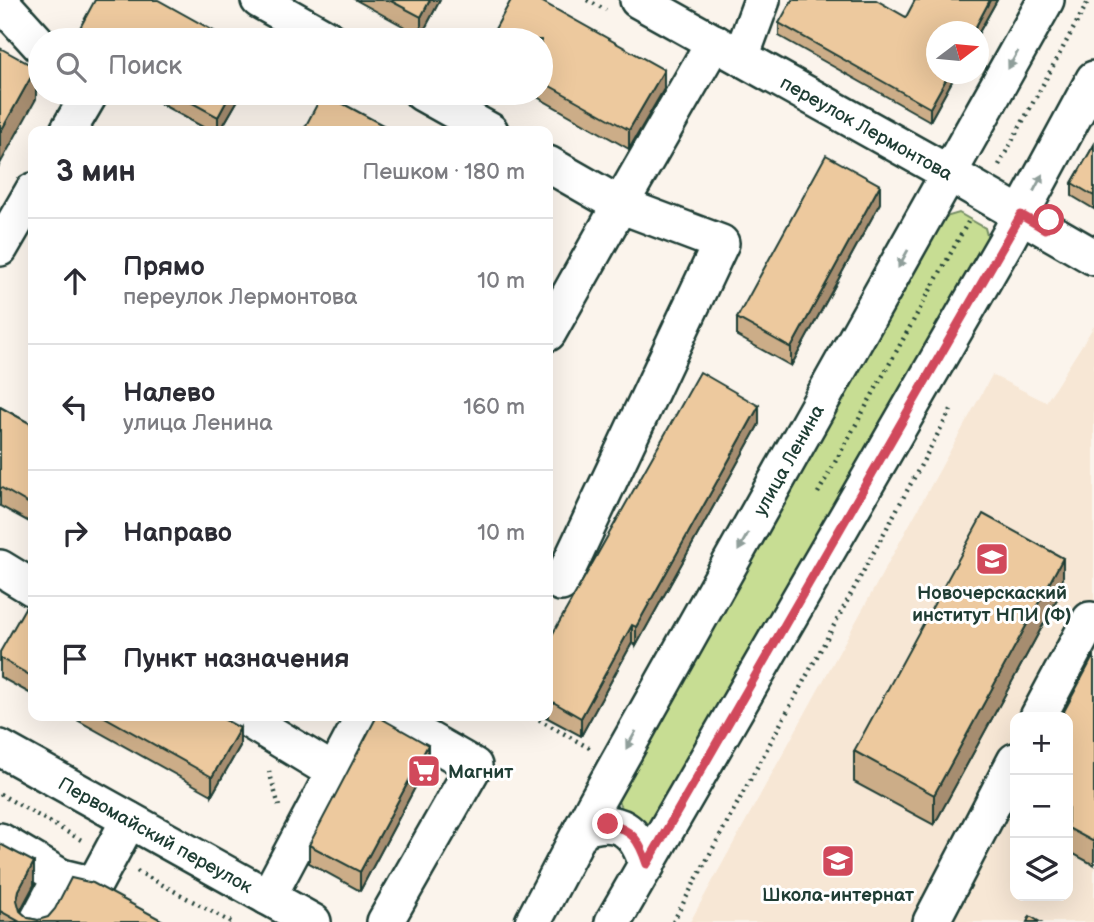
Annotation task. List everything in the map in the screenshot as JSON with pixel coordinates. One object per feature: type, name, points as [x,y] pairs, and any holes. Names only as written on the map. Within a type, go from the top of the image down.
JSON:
[{"type":"street","points":[[259,0],[309,28]]},
{"type":"street","name":"переулок Лермонтова","points":[[638,0],[1094,257]]},
{"type":"street","points":[[553,324],[620,205],[762,0]]},
{"type":"street","name":"улица Ленина","points":[[533,922],[582,829],[1046,0]]},
{"type":"street","points":[[0,1],[28,32]]},
{"type":"street","points":[[613,922],[1021,215],[1094,79]]},
{"type":"street","points":[[71,126],[83,105]]},
{"type":"street","points":[[443,105],[481,126]]},
{"type":"street","points":[[553,167],[620,205],[721,243],[561,583],[553,579]]},
{"type":"street","points":[[0,248],[28,200]]},
{"type":"street","points":[[0,568],[28,585]]},
{"type":"street","points":[[1041,712],[1090,620]]},
{"type":"street","points":[[250,721],[334,772]]},
{"type":"street","points":[[268,897],[361,721]]},
{"type":"street","points":[[386,922],[474,766],[396,721]]},
{"type":"street","name":"Первомайский переулок","points":[[0,748],[313,922]]},
{"type":"street","points":[[931,922],[1010,771]]},
{"type":"street","points":[[0,841],[61,877],[94,885],[129,820]]},
{"type":"street","points":[[582,829],[596,824],[625,828],[637,841],[647,864]]},
{"type":"street","points":[[37,922],[61,877]]},
{"type":"path","points":[[816,497],[1089,0]]},
{"type":"path","points":[[673,922],[955,402]]},
{"type":"path","points":[[248,721],[292,850]]},
{"type":"shaded area","name":"Новочерскаский институт НПИ (Ф)","points":[[1094,326],[1094,922],[690,922],[992,375],[1046,402]]},
{"type":"green space","points":[[959,213],[985,228],[990,246],[651,830],[626,814],[615,797],[942,218]]},
{"type":"building","points":[[95,0],[158,0],[208,28],[80,28]]},
{"type":"building","points":[[389,0],[430,0],[421,17]]},
{"type":"building","points":[[511,0],[539,0],[664,70],[629,130],[553,88],[553,28],[496,28]]},
{"type":"building","points":[[792,0],[876,0],[906,17],[915,0],[990,0],[979,21],[926,21],[926,84],[943,84],[930,108],[779,23]]},
{"type":"building","points":[[0,48],[28,64],[28,82],[0,133]]},
{"type":"building","points":[[196,105],[224,105],[218,117]]},
{"type":"building","points":[[317,105],[345,105],[385,126],[306,126]]},
{"type":"building","points":[[1094,145],[1094,196],[1072,183]]},
{"type":"building","points":[[826,155],[880,185],[791,348],[737,318]]},
{"type":"building","points":[[700,372],[759,406],[636,627],[632,625],[581,718],[553,702],[553,633]]},
{"type":"building","points":[[0,407],[28,422],[28,503],[0,487]]},
{"type":"building","points":[[983,514],[1063,558],[934,795],[854,751]]},
{"type":"building","points":[[25,608],[28,610],[28,674],[0,658],[0,652]]},
{"type":"building","points":[[1094,655],[1094,842],[1073,831],[1073,712],[1064,712]]},
{"type":"building","points":[[112,721],[227,721],[240,728],[212,777]]},
{"type":"building","points":[[374,721],[386,721],[428,745],[360,872],[309,845]]},
{"type":"building","points":[[0,844],[34,862],[19,890],[17,900],[20,911],[28,918],[38,920],[48,917],[71,878],[93,883],[165,922],[20,922],[0,911]]},
{"type":"building","points":[[1030,916],[1040,922],[1027,922]]},
{"type":"place","name":"Новочерскаский институт НПИ (Ф)","points":[[992,559]]},
{"type":"place","name":"Магнит","points":[[424,771]]},
{"type":"place","name":"Школа-интернат","points":[[838,861]]},
{"type":"route","points":[[608,824],[625,828],[637,841],[647,864],[1021,215],[1045,229],[1049,220]]}]
